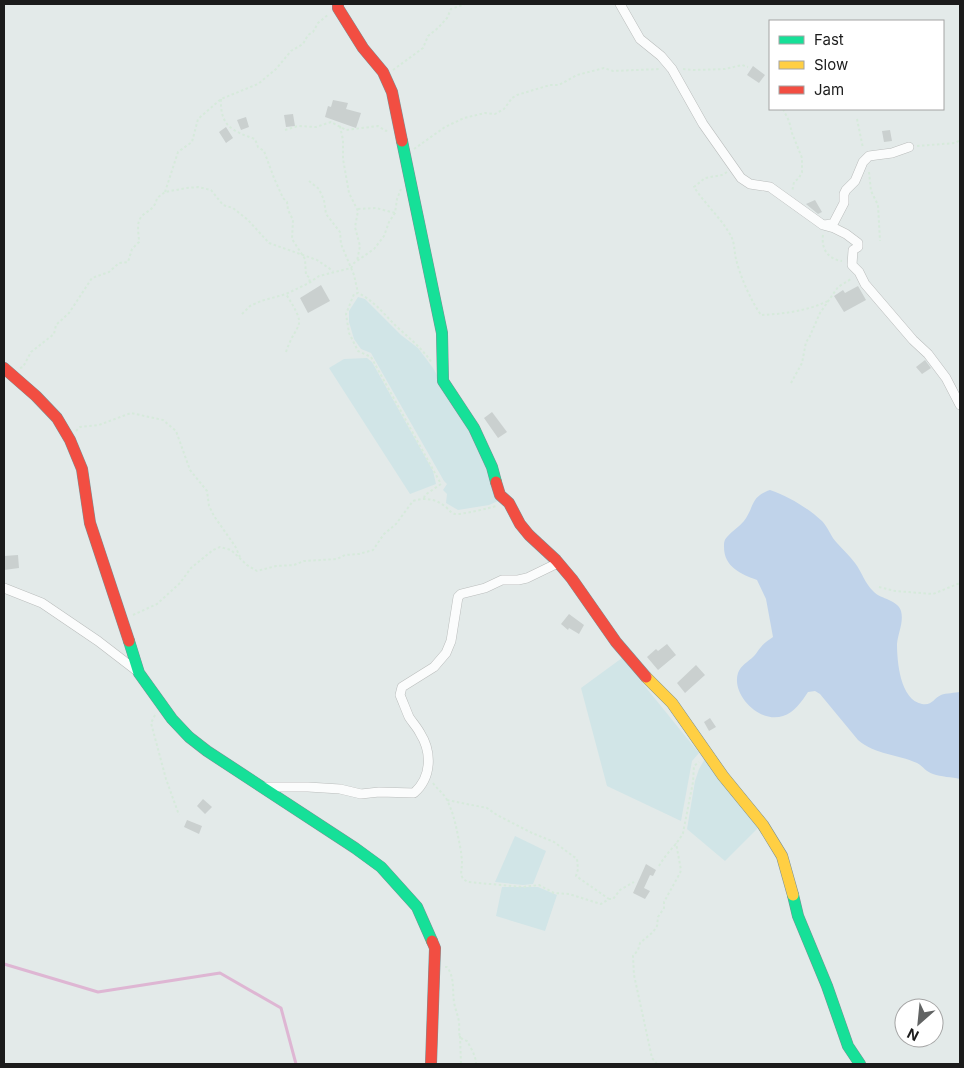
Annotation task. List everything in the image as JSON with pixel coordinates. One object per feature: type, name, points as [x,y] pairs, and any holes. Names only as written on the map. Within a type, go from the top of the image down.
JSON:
[{"type":"street","points":[[620,4],[640,39],[670,67],[703,124],[732,167],[742,178],[750,184],[770,187],[823,225],[846,234],[858,243],[858,247],[853,250],[852,265],[859,272],[864,284],[913,340],[928,354],[946,378],[960,405]]},
{"type":"street","points":[[338,6],[363,48],[383,72],[392,92],[442,332],[442,374],[446,387],[474,428],[492,467],[500,495],[509,503],[520,524],[529,536],[558,563],[616,642],[656,688],[672,703],[723,776],[770,835],[782,856],[798,916],[827,986],[848,1046],[860,1064]]},
{"type":"street","points":[[823,225],[833,224],[836,221],[844,203],[844,194],[855,181],[869,156],[892,153],[909,147]]},
{"type":"street","points":[[6,370],[36,396],[57,418],[68,437],[82,469],[90,523],[139,672]]},
{"type":"street","points":[[263,787],[340,789],[361,794],[380,792],[414,793],[421,787],[425,778],[428,754],[421,734],[409,717],[400,695],[402,687],[434,667],[446,653],[451,641],[456,602],[462,594],[485,588],[502,580],[523,579],[558,563]]},
{"type":"street","points":[[4,588],[49,608],[125,660],[139,672],[172,719],[189,737],[207,751],[355,848],[381,867],[398,885],[417,907],[435,948],[431,1064]]},
{"type":"path","points":[[383,72],[390,74],[419,51],[428,36],[447,18],[451,9],[465,4]]},
{"type":"path","points":[[165,192],[178,152],[192,142],[198,119],[220,99],[258,84],[276,69],[290,51],[303,44],[318,23],[338,6]]},
{"type":"path","points":[[405,152],[414,149],[427,138],[464,118],[485,113],[495,114],[504,109],[512,98],[517,95],[550,85],[559,85],[577,75],[604,68],[613,71],[670,67],[694,70],[725,69],[742,65],[748,67]]},
{"type":"path","points":[[220,99],[220,110],[234,132],[255,139],[258,147],[264,151],[283,198],[288,202],[288,210],[293,220],[292,240],[305,259],[306,275],[310,278],[309,283]]},
{"type":"path","points":[[784,110],[802,158],[802,172],[794,182],[792,189],[794,204]]},
{"type":"path","points":[[857,119],[869,166],[871,191],[878,205],[880,241]]},
{"type":"path","points":[[285,130],[298,126],[316,127],[331,122],[346,130],[378,126],[386,131],[399,121]]},
{"type":"path","points":[[340,126],[349,193],[358,211],[355,227],[360,246],[358,261]]},
{"type":"path","points":[[909,147],[955,143],[960,140]]},
{"type":"path","points":[[732,167],[722,175],[705,178],[694,187],[731,236],[736,258],[755,306],[761,315],[817,307],[828,302]]},
{"type":"path","points":[[242,314],[250,306],[261,300],[286,294],[319,276],[333,271],[351,268],[376,246],[387,231],[389,222],[395,213],[397,199],[404,183],[410,177]]},
{"type":"path","points":[[309,181],[319,189],[324,200],[326,214],[340,232],[341,244],[354,275],[358,293],[377,307],[420,348],[442,374]]},
{"type":"path","points":[[6,370],[23,367],[31,352],[54,334],[56,325],[69,313],[92,278],[109,272],[119,262],[128,262],[132,249],[139,242],[138,222],[143,214],[150,212],[157,198],[165,192],[198,187],[211,190],[223,205],[233,208],[248,220],[269,243],[317,260],[333,271]]},
{"type":"path","points":[[357,209],[376,208],[395,213]]},
{"type":"path","points":[[823,225],[822,239],[825,252],[831,258],[844,262],[852,261]]},
{"type":"path","points":[[791,383],[802,363],[806,342],[828,302],[838,287],[859,272]]},
{"type":"path","points":[[358,293],[354,294],[346,314],[349,333],[358,351],[371,357],[441,484],[425,495],[424,498]]},
{"type":"path","points":[[286,294],[300,320],[286,352]]},
{"type":"path","points":[[68,437],[80,427],[99,425],[131,413],[163,420],[176,430],[190,470],[207,491],[209,506],[235,546],[240,558]]},
{"type":"path","points":[[122,622],[134,613],[150,608],[160,601],[180,583],[191,568],[213,550],[223,547],[231,550],[247,565],[257,571],[308,561],[332,560],[345,555],[373,550],[384,534],[396,524],[413,501],[424,498],[440,502],[449,511],[456,514],[509,503]]},
{"type":"path","points":[[879,587],[895,591],[933,594],[960,583]]},
{"type":"path","points":[[158,700],[156,712],[151,723],[166,779],[179,815]]},
{"type":"path","points":[[659,866],[665,855],[679,840],[686,825],[694,766],[706,751]]},
{"type":"path","points":[[425,778],[433,784],[446,800],[454,816],[462,862],[460,873],[466,881],[471,883],[484,882],[523,886],[538,885],[554,893],[569,894],[601,904],[609,899],[613,899],[620,890],[634,882]]},
{"type":"path","points":[[446,800],[487,808],[532,833],[554,842],[577,859],[578,869],[576,876],[609,899]]},
{"type":"path","points":[[657,1064],[652,1058],[638,999],[633,956],[638,950],[640,943],[657,926],[658,917],[664,908],[664,902],[680,873],[676,843]]},
{"type":"path","points":[[435,967],[447,966],[453,974],[454,1003],[459,1022],[461,1064]]},
{"type":"path","points":[[460,1036],[471,1047],[476,1056],[476,1064]]},
{"type":"shaded area","points":[[358,297],[365,299],[401,335],[418,348],[433,368],[451,400],[473,432],[498,501],[489,505],[458,510],[446,503],[447,494],[443,490],[447,484],[371,353],[361,349],[354,339],[349,322],[349,311]]},
{"type":"shaded area","points":[[367,358],[372,362],[433,471],[436,484],[410,494],[329,368],[344,359]]},
{"type":"shaded area","points":[[770,490],[798,503],[822,521],[835,541],[855,563],[871,589],[899,607],[902,619],[897,644],[899,669],[904,688],[909,695],[915,701],[925,704],[931,703],[941,695],[960,692],[960,779],[933,774],[917,763],[865,745],[858,740],[820,694],[815,691],[808,692],[791,712],[783,716],[774,717],[765,716],[757,712],[743,698],[737,681],[739,670],[773,637],[766,599],[757,580],[734,569],[730,565],[725,554],[724,543],[725,539],[744,521],[756,499]]},
{"type":"shaded area","points":[[622,658],[699,753],[692,761],[681,821],[607,786],[581,688]]},
{"type":"shaded area","points":[[706,757],[760,826],[725,861],[687,829],[695,781]]},
{"type":"shaded area","points":[[515,836],[546,851],[533,884],[523,885],[495,882]]},
{"type":"shaded area","points":[[502,887],[538,887],[557,895],[545,931],[496,916]]},
{"type":"building","points":[[753,66],[765,75],[759,83],[747,75]]},
{"type":"building","points":[[333,100],[348,103],[346,109],[361,113],[356,128],[325,117],[328,106],[331,107]]},
{"type":"building","points":[[293,114],[295,126],[286,127],[284,115]]},
{"type":"building","points":[[246,117],[249,127],[241,130],[237,120]]},
{"type":"building","points":[[226,127],[233,138],[226,143],[219,132]]},
{"type":"building","points":[[890,130],[892,141],[884,142],[882,131]]},
{"type":"building","points":[[815,200],[822,212],[818,214],[806,204]]},
{"type":"building","points":[[321,285],[330,301],[308,313],[300,298]]},
{"type":"building","points":[[858,286],[866,300],[844,312],[834,296],[843,290],[845,293]]},
{"type":"building","points":[[925,360],[931,368],[922,374],[916,367]]},
{"type":"building","points":[[492,412],[507,432],[498,438],[484,418]]},
{"type":"building","points":[[18,555],[19,568],[4,570],[4,556]]},
{"type":"building","points":[[569,614],[584,625],[579,634],[569,628],[568,630],[561,624]]},
{"type":"building","points":[[667,644],[676,655],[658,670],[647,657],[656,649],[658,651]]},
{"type":"building","points":[[696,665],[705,675],[685,693],[677,683]]},
{"type":"building","points":[[710,718],[716,727],[709,731],[704,722]]},
{"type":"building","points":[[203,799],[212,807],[205,814],[197,806]]},
{"type":"building","points":[[187,820],[202,826],[199,834],[184,827]]},
{"type":"building","points":[[646,864],[656,870],[653,876],[650,875],[644,888],[650,891],[645,899],[633,893]]},
{"type":"waterway","points":[[4,964],[98,992],[220,973],[281,1008],[296,1064]]},
{"type":"traffic: fast","points":[[402,141],[442,333],[443,381],[474,428],[492,467],[496,482]]},
{"type":"traffic: fast","points":[[129,641],[139,673],[172,719],[189,737],[207,751],[381,867],[417,907],[432,941]]},
{"type":"traffic: fast","points":[[793,895],[798,916],[827,986],[848,1046],[860,1064]]},
{"type":"traffic: slow","points":[[646,677],[672,703],[723,776],[763,825],[782,856],[793,895]]},
{"type":"traffic: jam","points":[[338,4],[338,8],[363,48],[383,72],[392,92],[402,141]]},
{"type":"traffic: jam","points":[[4,368],[36,396],[57,418],[70,440],[82,469],[90,523],[129,641]]},
{"type":"traffic: jam","points":[[496,482],[500,495],[509,503],[520,524],[572,579],[616,642],[646,677]]},
{"type":"traffic: jam","points":[[431,1064],[435,948],[432,941]]}]
